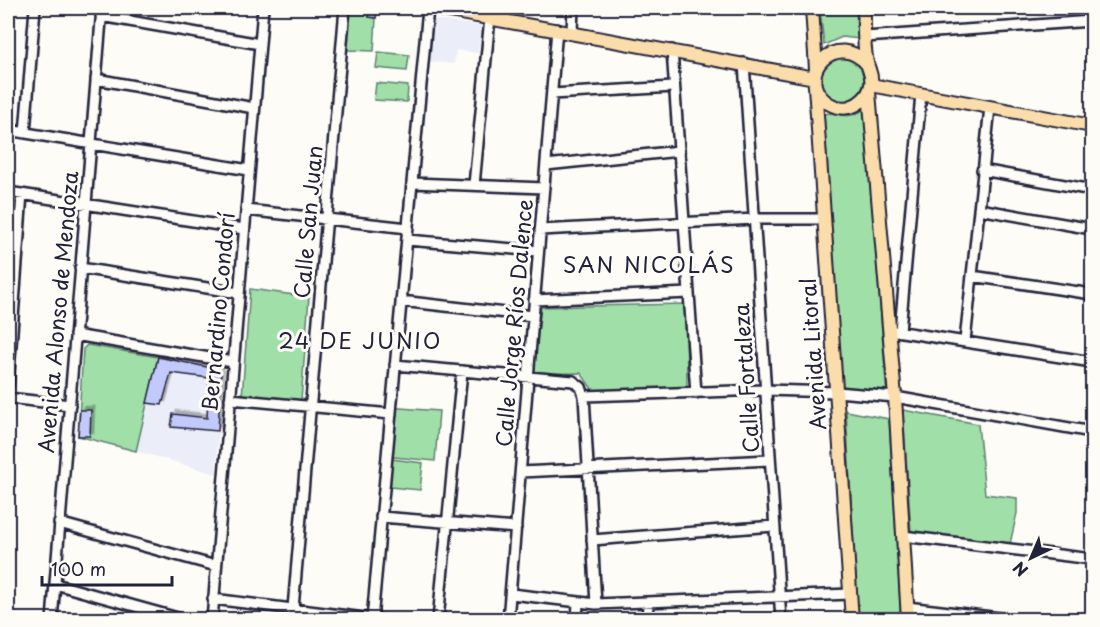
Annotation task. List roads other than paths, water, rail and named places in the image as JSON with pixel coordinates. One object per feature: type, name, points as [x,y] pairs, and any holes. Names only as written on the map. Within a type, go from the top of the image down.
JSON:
[{"type":"main road","points":[[433,8],[490,17],[505,14],[557,29],[815,78]]},
{"type":"main road","name":"Avenida Litoral","points":[[812,8],[852,620]]},
{"type":"main road","points":[[864,8],[867,64],[894,331],[895,397],[908,613]]},
{"type":"main road","points":[[815,78],[828,55],[845,51],[861,57],[867,64]]},
{"type":"main road","points":[[815,78],[825,101],[838,107],[853,106],[870,88]]},
{"type":"main road","points":[[870,88],[921,94],[1092,126]]},
{"type":"street","points":[[25,133],[35,8]]},
{"type":"street","name":"Bernardino Condorí","points":[[212,620],[263,8]]},
{"type":"street","name":"Calle San Juan","points":[[292,620],[345,8]]},
{"type":"street","points":[[213,599],[375,619],[381,517],[428,8]]},
{"type":"street","points":[[572,32],[573,8]]},
{"type":"street","points":[[101,12],[260,44]]},
{"type":"street","name":"Avenida Alonso de Mendoza","points":[[52,620],[101,12]]},
{"type":"street","points":[[474,185],[490,17]]},
{"type":"street","points":[[865,37],[1092,21]]},
{"type":"street","name":"Calle Jorge Ríos Dalence","points":[[508,620],[557,29]]},
{"type":"street","points":[[672,50],[696,393]]},
{"type":"street","name":"Calle Fortaleza","points":[[744,63],[781,620]]},
{"type":"street","points":[[96,79],[254,108]]},
{"type":"street","points":[[552,94],[675,87]]},
{"type":"street","points":[[921,94],[894,331],[1092,362]]},
{"type":"street","points":[[965,341],[990,107]]},
{"type":"street","points":[[8,130],[249,170]]},
{"type":"street","points":[[546,165],[679,151]]},
{"type":"street","points":[[982,170],[1092,190]]},
{"type":"street","points":[[412,183],[543,188]]},
{"type":"street","points":[[8,192],[244,229]]},
{"type":"street","points":[[8,387],[22,194]]},
{"type":"street","points":[[979,209],[1092,229]]},
{"type":"street","points":[[246,210],[408,228]]},
{"type":"street","points":[[540,230],[754,219],[824,219]]},
{"type":"street","points":[[407,240],[538,251]]},
{"type":"street","points":[[80,268],[239,293]]},
{"type":"street","points":[[972,276],[1092,294]]},
{"type":"street","points":[[534,300],[689,293]]},
{"type":"street","points":[[401,302],[533,315]]},
{"type":"street","points":[[75,335],[233,362]]},
{"type":"street","points":[[395,365],[573,381],[581,387],[584,396],[596,604]]},
{"type":"street","points":[[438,620],[462,372]]},
{"type":"street","points":[[584,396],[765,390],[837,392],[895,397],[1092,432]]},
{"type":"street","points":[[8,398],[70,405]]},
{"type":"street","points":[[230,399],[391,414]]},
{"type":"street","points":[[521,472],[770,460]]},
{"type":"street","points":[[381,517],[516,528]]},
{"type":"street","points":[[59,523],[216,566]]},
{"type":"street","points":[[592,540],[774,526]]},
{"type":"street","points":[[903,536],[1092,559]]},
{"type":"street","points":[[55,584],[185,620]]},
{"type":"street","points":[[511,594],[578,603],[648,604],[850,594]]},
{"type":"street","points":[[577,620],[578,603]]},
{"type":"street","points":[[647,620],[648,604]]},
{"type":"street","points":[[908,613],[1017,620]]},
{"type":"district","name":"SAN NICOLÁS","points":[[649,265]]},
{"type":"district","name":"24 DE JUNIO","points":[[360,341]]}]
